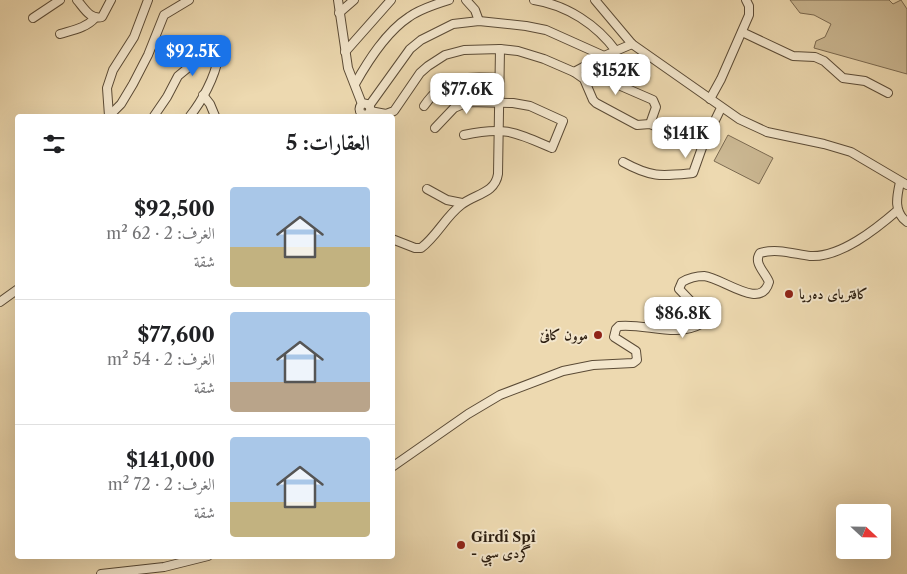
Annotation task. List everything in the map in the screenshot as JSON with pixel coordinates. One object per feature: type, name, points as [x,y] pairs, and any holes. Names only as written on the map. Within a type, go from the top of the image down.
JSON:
[{"type":"street","points":[[33,18],[60,0]]},
{"type":"street","points":[[78,0],[95,18]]},
{"type":"street","points":[[60,34],[81,28],[95,18],[102,17],[110,0]]},
{"type":"street","points":[[109,114],[108,88],[113,70],[134,37],[148,0]]},
{"type":"street","points":[[111,114],[121,104],[133,84],[148,55],[164,15],[189,0]]},
{"type":"street","points":[[338,0],[348,68],[366,110]]},
{"type":"street","points":[[339,13],[354,0]]},
{"type":"street","points":[[345,52],[391,0]]},
{"type":"street","points":[[355,84],[388,36],[400,24],[409,16],[439,2],[449,0]]},
{"type":"street","points":[[466,0],[475,10],[479,21]]},
{"type":"street","points":[[534,0],[571,12],[596,27],[616,51]]},
{"type":"street","points":[[595,0],[632,44],[710,98],[721,108],[767,132],[824,144],[851,152],[904,183],[897,197],[898,210],[902,218],[907,222]]},
{"type":"street","points":[[710,98],[721,79],[749,14],[749,6],[746,0]]},
{"type":"street","points":[[366,110],[399,62],[420,40],[453,24],[479,21],[546,30],[604,56]]},
{"type":"street","points":[[742,32],[793,56],[815,57],[824,61],[843,78],[865,81],[888,93]]},
{"type":"street","points":[[574,72],[632,44]]},
{"type":"street","points":[[366,110],[386,114],[394,111],[420,73],[445,55],[464,50],[500,49],[530,54],[574,72],[584,80],[593,100],[596,102],[637,125],[650,124],[703,145]]},
{"type":"street","points":[[395,240],[415,248],[421,248],[446,223],[462,203],[481,195],[495,183],[498,174],[500,49]]},
{"type":"street","points":[[155,114],[167,98],[178,76],[206,53],[211,52],[218,58],[216,66],[203,95],[191,114]]},
{"type":"street","points":[[589,65],[607,80],[653,100],[656,107],[650,124]]},
{"type":"street","points":[[424,106],[432,95],[447,82],[459,78],[499,78]]},
{"type":"street","points":[[203,95],[210,104],[213,114]]},
{"type":"street","points":[[435,128],[454,108],[468,102],[530,106],[563,121],[552,148],[516,133],[498,130],[464,135]]},
{"type":"street","points":[[623,162],[640,171],[658,176],[693,172],[703,145],[721,108]]},
{"type":"street","points":[[427,189],[447,200],[462,203]]},
{"type":"street","points":[[395,465],[468,414],[500,395],[563,371],[593,366],[633,363],[637,360],[636,351],[614,337],[616,328],[619,326],[674,329],[695,327],[700,324],[703,314],[679,289],[682,282],[705,276],[750,294],[758,294],[767,288],[769,282],[757,262],[760,253],[776,251],[812,256],[826,255],[851,244],[898,210]]},
{"type":"street","points":[[0,302],[15,291]]},
{"type":"street","points":[[101,574],[164,567],[196,559]]},
{"type":"shaded area","points":[[790,0],[889,0],[893,4],[901,0],[907,9],[907,74],[814,48],[816,41],[825,37],[831,24],[814,15],[800,13]]},
{"type":"shaded area","points":[[728,135],[773,158],[759,184],[714,161]]},
{"type":"place","name":"کافتریای دەریا","points":[[789,294]]},
{"type":"place","name":"موون کافێ","points":[[598,335]]},
{"type":"place","name":"Girdî Spî - گردی سپي","points":[[461,545]]}]
